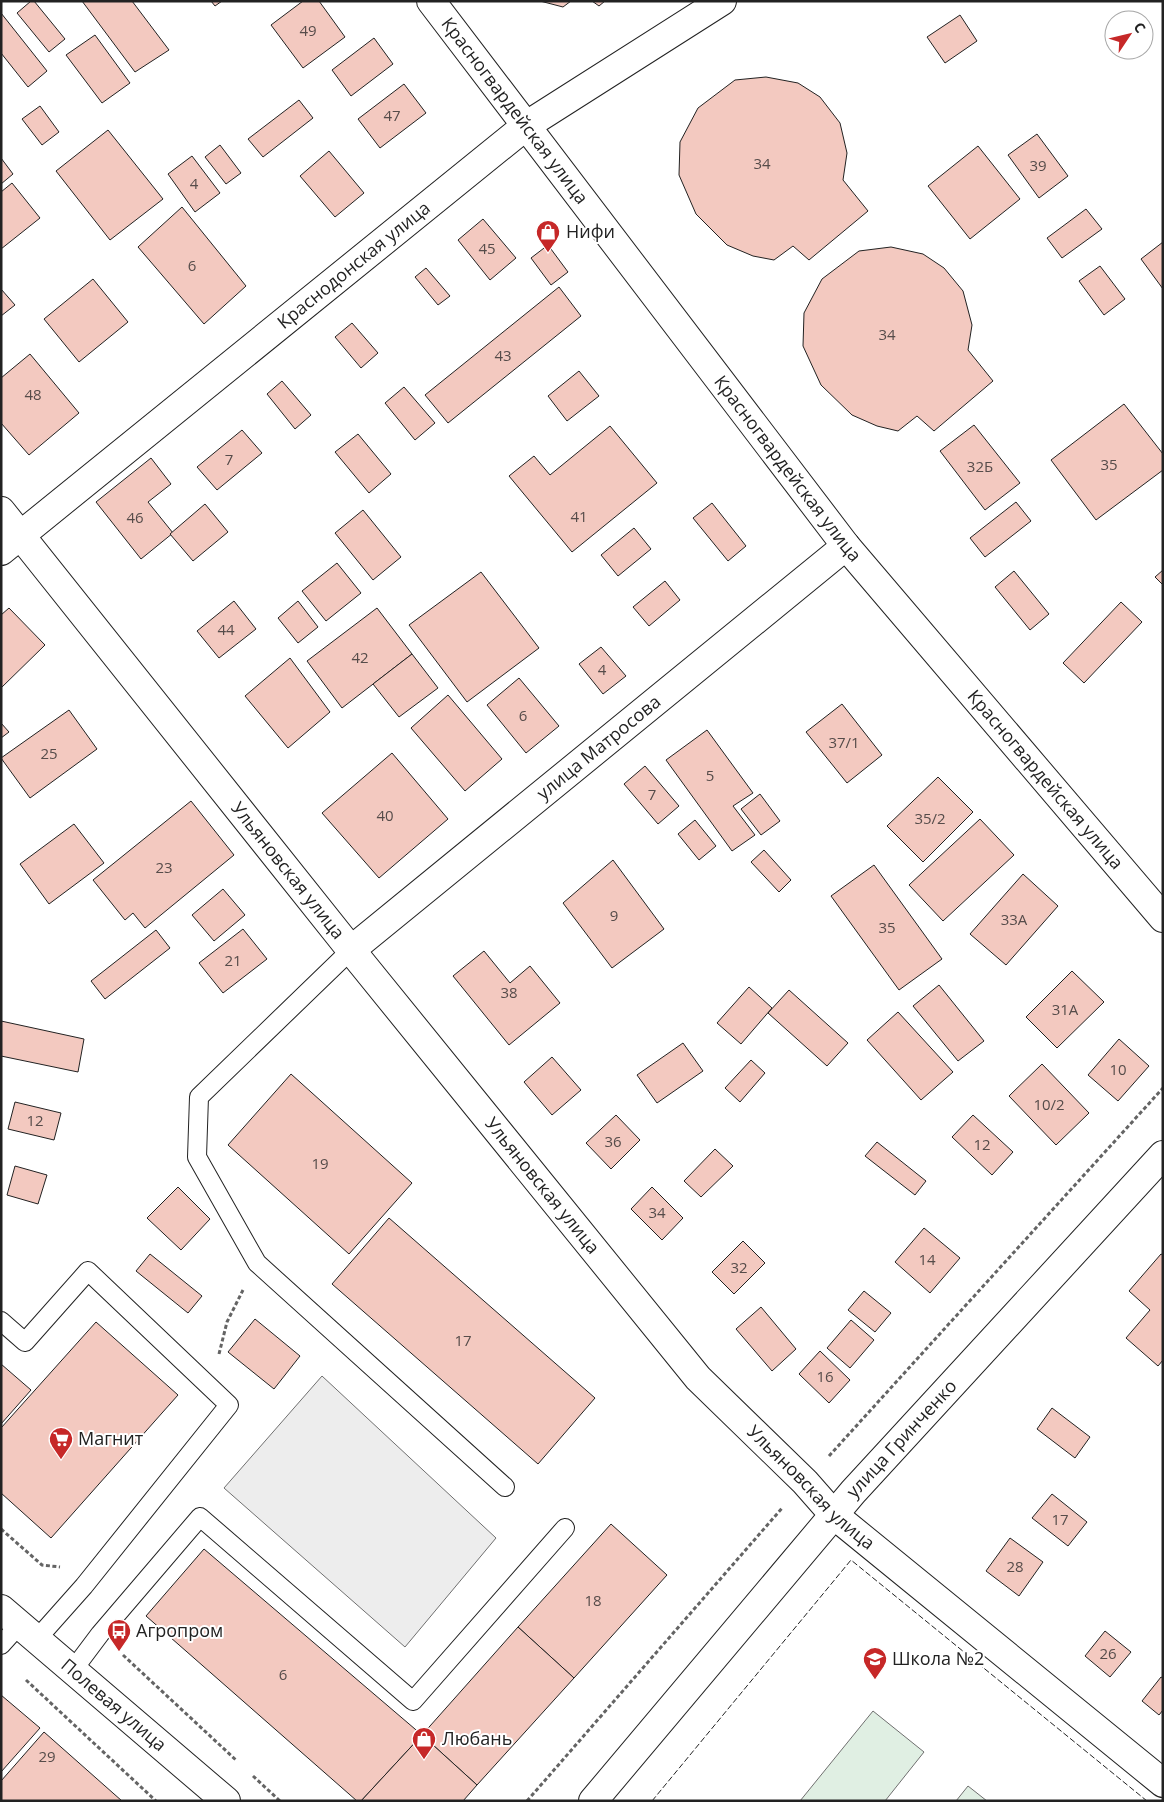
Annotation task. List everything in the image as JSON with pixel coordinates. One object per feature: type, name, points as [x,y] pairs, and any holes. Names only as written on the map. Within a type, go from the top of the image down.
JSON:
[{"type":"street","name":"Красногвардейская улица","points":[[431,1],[846,546],[1163,918]]},
{"type":"street","name":"Краснодонская улица","points":[[11,543],[527,125],[722,1]]},
{"type":"street","name":"Ульяновская улица","points":[[1,511],[11,543],[351,950],[698,1378],[805,1482],[834,1515],[1163,1783]]},
{"type":"street","name":"улица Матросова","points":[[351,950],[846,546]]},
{"type":"street","name":"улица Гринченко","points":[[593,1801],[853,1492],[1163,1156]]},
{"type":"street","name":"Полевая улица","points":[[19,1624],[226,1801]]},
{"type":"lane","points":[[351,950],[199,1097],[197,1157],[257,1263],[505,1487]]},
{"type":"lane","points":[[1,1321],[25,1342],[88,1271],[229,1405],[84,1586],[19,1624],[1,1645]]},
{"type":"lane","points":[[73,1670],[100,1634],[200,1517],[413,1701],[565,1528]]},
{"type":"path","points":[[527,1801],[805,1482],[1163,1088]]},
{"type":"path","points":[[211,1388],[227,1322],[257,1263]]},
{"type":"path","points":[[1,1529],[42,1565],[66,1568],[84,1586]]},
{"type":"path","points":[[100,1634],[243,1767]]},
{"type":"path","points":[[23,1676],[156,1801]]},
{"type":"path","points":[[250,1774],[280,1801]]},
{"type":"green space","points":[[873,1711],[924,1752],[885,1801],[800,1801]]},
{"type":"green space","points":[[968,1786],[987,1801],[956,1801]]},
{"type":"shaded area","points":[[322,1376],[496,1538],[405,1647],[224,1488]]},
{"type":"building","points":[[31,1],[34,1],[65,39],[49,52],[17,13]]},
{"type":"building","points":[[82,1],[132,1],[169,50],[135,72]]},
{"type":"building","points":[[211,1],[222,1],[215,6]]},
{"type":"building","points":[[303,1],[319,1],[345,37],[303,68],[271,25]]},
{"type":"building","points":[[540,1],[571,1],[563,7]]},
{"type":"building","points":[[592,1],[605,1],[599,6]]},
{"type":"building","points":[[1,13],[47,71],[28,87],[1,53]]},
{"type":"building","points":[[960,15],[977,41],[945,63],[927,37]]},
{"type":"building","points":[[95,35],[130,83],[102,103],[66,55]]},
{"type":"building","points":[[374,38],[393,64],[351,96],[332,70]]},
{"type":"building","points":[[766,77],[798,83],[820,97],[840,123],[847,153],[843,180],[868,211],[809,260],[793,246],[774,260],[753,256],[727,245],[696,214],[679,175],[680,142],[698,108],[735,80]]},
{"type":"building","points":[[404,84],[426,113],[380,148],[358,119]]},
{"type":"building","points":[[299,100],[313,118],[263,157],[248,139]]},
{"type":"building","points":[[40,106],[59,132],[42,145],[22,119]]},
{"type":"building","points":[[108,130],[163,199],[110,240],[56,171]]},
{"type":"building","points":[[1037,134],[1068,176],[1039,198],[1008,155]]},
{"type":"building","points":[[220,145],[241,173],[226,184],[205,157]]},
{"type":"building","points":[[978,146],[1020,199],[970,239],[928,186]]},
{"type":"building","points":[[329,151],[364,193],[335,217],[300,176]]},
{"type":"building","points":[[192,156],[220,193],[195,212],[168,174]]},
{"type":"building","points":[[1,158],[13,174],[1,184]]},
{"type":"building","points":[[12,183],[40,218],[1,249],[1,192]]},
{"type":"building","points":[[182,207],[246,286],[204,324],[138,247]]},
{"type":"building","points":[[1086,209],[1102,229],[1062,258],[1047,238]]},
{"type":"building","points":[[483,219],[516,258],[490,280],[458,240]]},
{"type":"building","points":[[1163,242],[1163,289],[1141,259]]},
{"type":"building","points":[[548,245],[568,272],[551,285],[531,258]]},
{"type":"building","points":[[891,247],[923,254],[944,268],[963,291],[972,325],[968,350],[993,381],[934,431],[917,416],[898,431],[877,426],[852,415],[821,385],[803,346],[804,313],[822,279],[859,251]]},
{"type":"building","points":[[1100,266],[1125,299],[1104,315],[1079,281]]},
{"type":"building","points":[[426,268],[450,296],[438,305],[415,277]]},
{"type":"building","points":[[93,279],[128,322],[79,362],[44,319]]},
{"type":"building","points":[[559,287],[581,316],[448,423],[425,395]]},
{"type":"building","points":[[1,289],[15,305],[1,316]]},
{"type":"building","points":[[352,323],[378,353],[361,368],[335,337]]},
{"type":"building","points":[[30,354],[79,413],[29,455],[1,423],[1,378]]},
{"type":"building","points":[[579,371],[599,396],[567,421],[548,396]]},
{"type":"building","points":[[282,381],[311,415],[295,429],[267,394]]},
{"type":"building","points":[[404,387],[435,423],[415,440],[385,403]]},
{"type":"building","points":[[1124,404],[1163,454],[1163,470],[1096,520],[1051,460]]},
{"type":"building","points":[[974,425],[1020,483],[985,510],[940,451]]},
{"type":"building","points":[[610,426],[657,483],[572,552],[509,476],[534,456],[550,475]]},
{"type":"building","points":[[242,430],[262,453],[217,490],[197,467]]},
{"type":"building","points":[[358,434],[391,474],[369,493],[335,452]]},
{"type":"building","points":[[151,458],[171,484],[148,502],[173,533],[141,559],[96,502]]},
{"type":"building","points":[[1016,502],[1031,521],[985,557],[970,538]]},
{"type":"building","points":[[712,503],[746,546],[728,561],[693,518]]},
{"type":"building","points":[[205,504],[228,532],[193,561],[170,534]]},
{"type":"building","points":[[363,510],[401,557],[373,580],[335,533]]},
{"type":"building","points":[[634,528],[651,549],[618,576],[601,555]]},
{"type":"building","points":[[337,563],[361,593],[326,621],[302,591]]},
{"type":"building","points":[[1163,570],[1163,585],[1155,577]]},
{"type":"building","points":[[1014,571],[1049,614],[1030,630],[995,587]]},
{"type":"building","points":[[481,572],[539,648],[467,702],[409,625]]},
{"type":"building","points":[[665,581],[680,600],[649,626],[633,607]]},
{"type":"building","points":[[234,601],[256,629],[219,658],[197,631]]},
{"type":"building","points":[[298,601],[318,627],[298,643],[278,618]]},
{"type":"building","points":[[1121,602],[1142,622],[1084,683],[1063,663]]},
{"type":"building","points":[[9,608],[45,645],[1,688],[1,615]]},
{"type":"building","points":[[377,608],[412,654],[342,708],[307,661]]},
{"type":"building","points":[[601,647],[626,676],[603,694],[579,664]]},
{"type":"building","points":[[412,654],[438,688],[399,717],[373,684]]},
{"type":"building","points":[[290,658],[330,712],[288,748],[245,696]]},
{"type":"building","points":[[519,678],[559,726],[526,753],[487,705]]},
{"type":"building","points":[[448,695],[502,759],[465,791],[411,728]]},
{"type":"building","points":[[842,704],[882,755],[847,783],[806,732]]},
{"type":"building","points":[[69,710],[97,749],[30,798],[1,758]]},
{"type":"building","points":[[1,723],[9,732],[1,738]]},
{"type":"building","points":[[707,730],[753,793],[733,806],[755,835],[732,851],[666,760]]},
{"type":"building","points":[[392,753],[448,819],[379,878],[322,813]]},
{"type":"building","points":[[645,766],[679,806],[658,824],[624,784]]},
{"type":"building","points":[[938,777],[973,812],[923,862],[887,826]]},
{"type":"building","points":[[760,794],[780,821],[761,835],[741,809]]},
{"type":"building","points":[[191,801],[234,855],[145,928],[133,913],[125,920],[93,880]]},
{"type":"building","points":[[980,819],[1014,855],[943,921],[909,885]]},
{"type":"building","points":[[695,820],[716,846],[699,860],[678,834]]},
{"type":"building","points":[[74,824],[104,863],[49,904],[20,864]]},
{"type":"building","points":[[764,850],[791,880],[779,892],[751,862]]},
{"type":"building","points":[[613,860],[664,929],[612,968],[563,903]]},
{"type":"building","points":[[874,865],[942,959],[899,990],[831,896]]},
{"type":"building","points":[[1023,874],[1058,906],[1006,965],[970,934]]},
{"type":"building","points":[[223,889],[245,915],[214,941],[192,915]]},
{"type":"building","points":[[243,929],[267,959],[223,993],[199,963]]},
{"type":"building","points":[[156,930],[170,948],[105,999],[91,981]]},
{"type":"building","points":[[484,951],[510,983],[530,966],[560,1003],[509,1045],[453,976]]},
{"type":"building","points":[[1072,971],[1104,1002],[1057,1048],[1026,1017]]},
{"type":"building","points":[[939,985],[984,1041],[958,1061],[913,1006]]},
{"type":"building","points":[[749,987],[772,1008],[741,1044],[717,1023]]},
{"type":"building","points":[[789,990],[848,1043],[827,1066],[768,1013]]},
{"type":"building","points":[[898,1012],[953,1072],[921,1100],[867,1040]]},
{"type":"building","points":[[1,1021],[84,1039],[78,1072],[1,1056]]},
{"type":"building","points":[[1119,1039],[1149,1066],[1118,1101],[1088,1075]]},
{"type":"building","points":[[683,1043],[703,1071],[657,1103],[637,1075]]},
{"type":"building","points":[[552,1057],[581,1090],[552,1115],[524,1082]]},
{"type":"building","points":[[751,1060],[765,1073],[740,1102],[725,1088]]},
{"type":"building","points":[[1042,1064],[1089,1113],[1056,1145],[1009,1096]]},
{"type":"building","points":[[291,1074],[412,1183],[349,1254],[228,1145]]},
{"type":"building","points":[[15,1102],[61,1113],[54,1140],[8,1129]]},
{"type":"building","points":[[616,1115],[640,1140],[611,1169],[586,1143]]},
{"type":"building","points":[[973,1115],[1013,1152],[992,1175],[952,1137]]},
{"type":"building","points":[[877,1142],[926,1181],[915,1195],[865,1156]]},
{"type":"building","points":[[715,1149],[733,1166],[701,1197],[684,1181]]},
{"type":"building","points":[[15,1166],[47,1175],[38,1204],[7,1195]]},
{"type":"building","points":[[178,1187],[210,1219],[181,1250],[147,1218]]},
{"type":"building","points":[[652,1187],[683,1218],[662,1240],[631,1209]]},
{"type":"building","points":[[389,1218],[595,1398],[538,1464],[332,1284]]},
{"type":"building","points":[[924,1228],[960,1258],[930,1293],[895,1262]]},
{"type":"building","points":[[743,1241],[765,1263],[734,1294],[712,1272]]},
{"type":"building","points":[[150,1254],[202,1296],[188,1313],[136,1271]]},
{"type":"building","points":[[1161,1254],[1163,1255],[1163,1360],[1158,1366],[1126,1338],[1150,1310],[1129,1291]]},
{"type":"building","points":[[864,1291],[891,1313],[875,1332],[848,1310]]},
{"type":"building","points":[[761,1307],[796,1349],[772,1371],[736,1329]]},
{"type":"building","points":[[255,1319],[300,1356],[274,1389],[228,1352]]},
{"type":"building","points":[[851,1320],[874,1340],[850,1368],[827,1348]]},
{"type":"building","name":"Магнит","points":[[96,1322],[178,1395],[51,1538],[1,1493],[1,1428]]},
{"type":"building","points":[[820,1351],[850,1380],[829,1403],[799,1374]]},
{"type":"building","points":[[1,1364],[31,1390],[1,1424]]},
{"type":"building","points":[[1052,1408],[1090,1437],[1075,1458],[1037,1429]]},
{"type":"building","points":[[1052,1494],[1087,1522],[1068,1546],[1032,1518]]},
{"type":"building","points":[[611,1524],[667,1575],[574,1678],[518,1627]]},
{"type":"building","points":[[1010,1538],[1043,1562],[1019,1596],[986,1571]]},
{"type":"building","points":[[204,1549],[422,1735],[361,1801],[357,1801],[146,1616]]},
{"type":"building","points":[[518,1627],[574,1678],[477,1785],[422,1735]]},
{"type":"building","points":[[1105,1631],[1131,1652],[1110,1677],[1085,1656]]},
{"type":"building","points":[[1161,1677],[1163,1678],[1163,1710],[1159,1715],[1142,1701]]},
{"type":"building","points":[[1,1695],[40,1728],[1,1772]]},
{"type":"building","points":[[44,1732],[122,1801],[1,1801],[1,1781]]},
{"type":"building","name":"Любань","points":[[422,1735],[477,1785],[463,1801],[361,1801]]},
{"type":"fence","points":[[652,1801],[851,1560],[1147,1801]]},
{"type":"place","name":"Нифи","points":[[548,253]]},
{"type":"place","name":"Магнит","points":[[61,1460]]},
{"type":"place","name":"Агропром","points":[[119,1652]]},
{"type":"place","name":"Школа №2","points":[[875,1680]]},
{"type":"place","name":"Любань","points":[[424,1760]]}]
